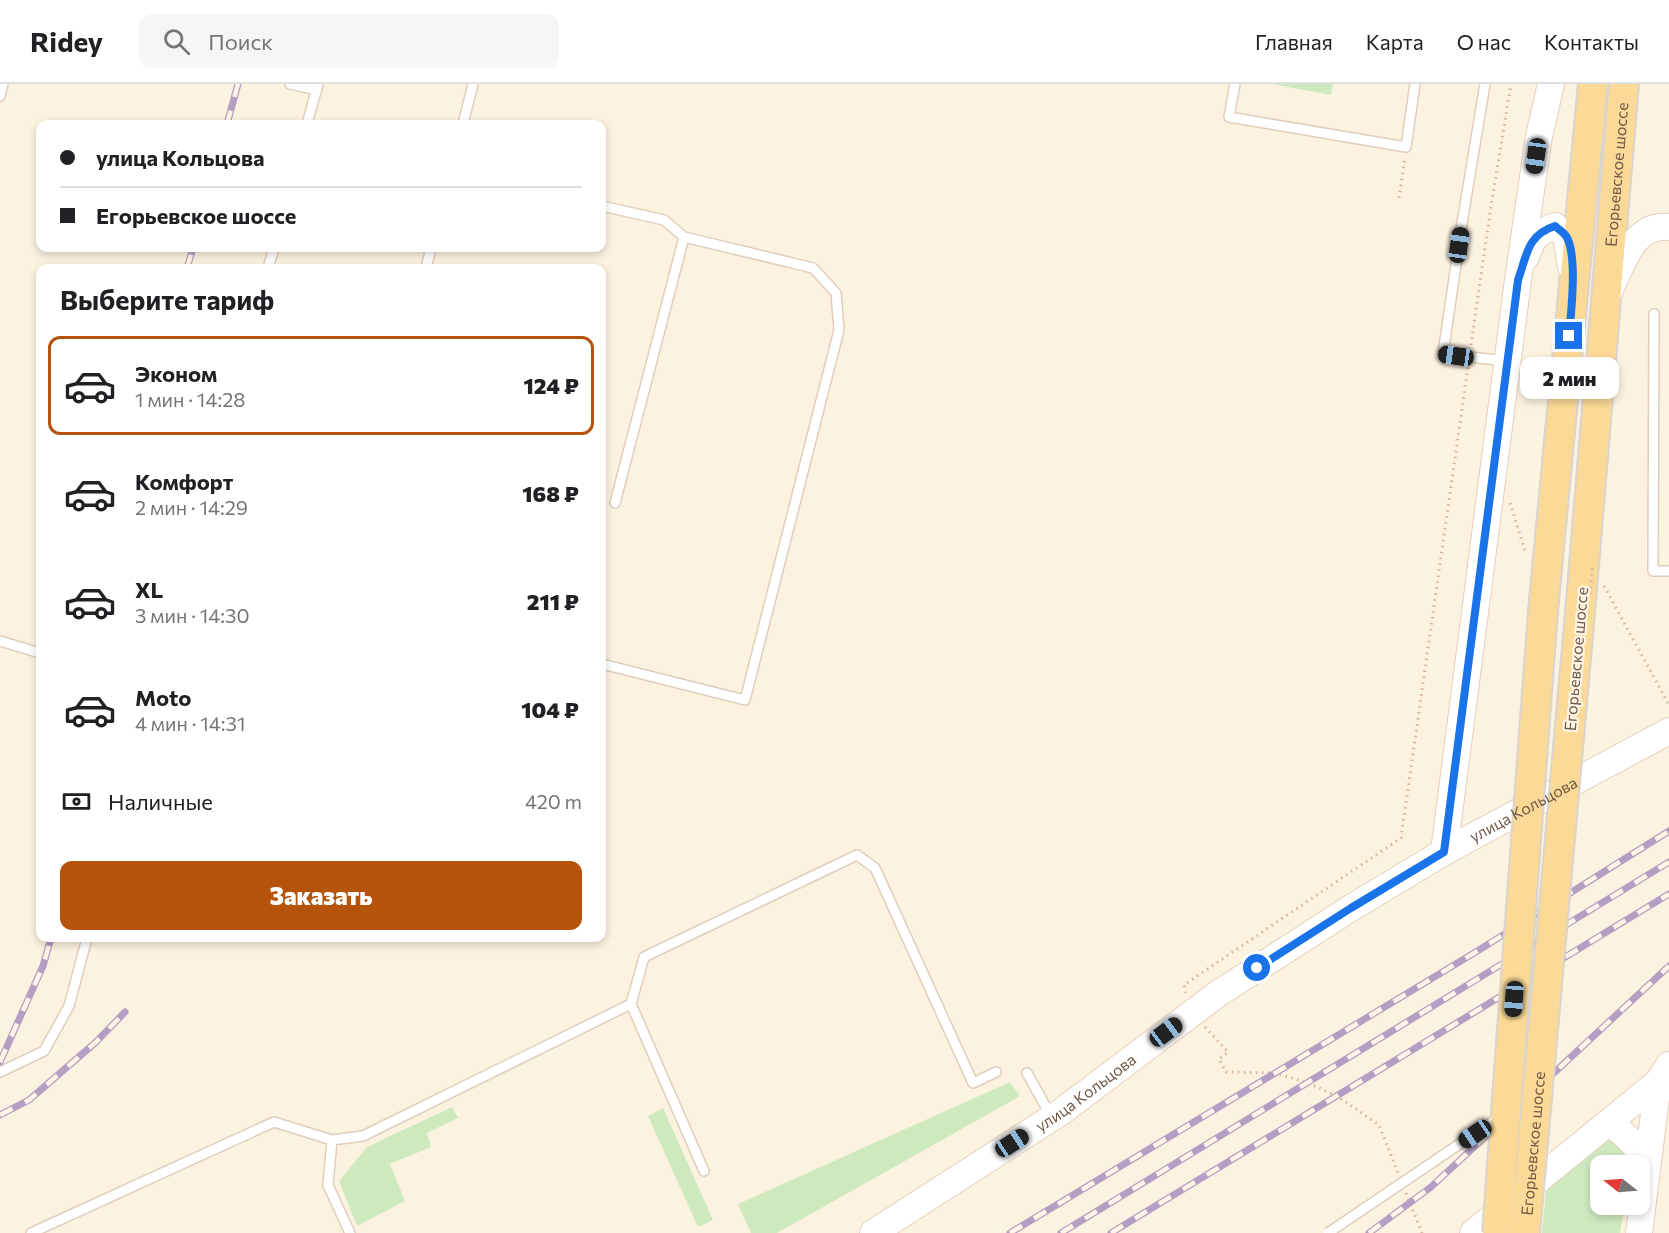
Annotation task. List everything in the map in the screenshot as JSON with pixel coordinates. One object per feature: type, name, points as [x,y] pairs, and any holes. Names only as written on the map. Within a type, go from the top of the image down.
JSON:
[{"type":"main road","name":"Егорьевское шоссе","points":[[1497,1233],[1543,610],[1593,84]]},
{"type":"main road","name":"Егорьевское шоссе","points":[[1526,1233],[1624,84]]},
{"type":"street","points":[[1444,852],[1518,280],[1539,136],[1551,84]]},
{"type":"street","points":[[1518,280],[1532,239],[1544,230],[1555,226],[1566,236],[1570,251],[1573,290]]},
{"type":"street","points":[[1607,298],[1632,243],[1642,233],[1657,226],[1669,227]]},
{"type":"street","name":"улица Кольцова","points":[[873,1233],[1052,1118],[1228,986],[1351,908],[1444,852],[1669,731]]},
{"type":"street","points":[[1473,1233],[1610,1122],[1663,1073]]},
{"type":"street","points":[[1649,1155],[1663,1073]]},
{"type":"street","points":[[1610,1122],[1643,1155]]},
{"type":"street","points":[[1640,1233],[1642,1215]]},
{"type":"lane","points":[[0,96],[3,84]]},
{"type":"lane","points":[[290,84],[318,87],[308,120]]},
{"type":"lane","points":[[463,120],[473,84]]},
{"type":"lane","points":[[1235,84],[1229,117],[1406,147],[1415,84]]},
{"type":"lane","points":[[1485,84],[1443,354],[1508,362]]},
{"type":"lane","points":[[606,207],[664,220],[684,237],[813,268],[836,293],[839,330],[745,700],[606,665]]},
{"type":"lane","points":[[615,503],[684,237]]},
{"type":"lane","points":[[1654,314],[1653,571],[1669,571]]},
{"type":"lane","points":[[0,641],[36,652]]},
{"type":"lane","points":[[704,1171],[631,1004],[644,957],[857,855],[875,868],[972,1083],[996,1072]]},
{"type":"lane","points":[[0,1072],[44,1051],[69,1006],[86,942]]},
{"type":"lane","points":[[31,1233],[274,1122],[332,1140],[363,1136],[631,1004]]},
{"type":"lane","points":[[1027,1073],[1052,1118]]},
{"type":"lane","points":[[1328,1233],[1506,1113]]},
{"type":"lane","points":[[332,1140],[328,1185],[350,1233]]},
{"type":"path","points":[[1401,1180],[1379,1125],[1337,1096],[1308,1083],[1275,1073],[1226,1072],[1219,1059],[1228,1052],[1192,1012],[1184,985],[1401,838],[1491,206],[1511,84]]},
{"type":"path","points":[[1399,198],[1406,147]]},
{"type":"path","points":[[1509,498],[1528,563]]},
{"type":"path","points":[[1593,564],[1598,573]]},
{"type":"path","points":[[1602,582],[1669,705]]},
{"type":"path","points":[[1405,1192],[1422,1233]]},
{"type":"green space","points":[[1272,84],[1333,84],[1331,95]]},
{"type":"green space","points":[[1010,1082],[1020,1096],[777,1233],[751,1233],[738,1204]]},
{"type":"green space","points":[[452,1107],[458,1118],[427,1133],[431,1147],[390,1164],[405,1201],[357,1226],[339,1181],[367,1147]]},
{"type":"green space","points":[[663,1108],[713,1220],[698,1227],[648,1116]]},
{"type":"green space","points":[[1604,1139],[1622,1148],[1627,1155],[1590,1155],[1590,1215],[1623,1215],[1620,1233],[1542,1233],[1547,1181]]},
{"type":"railway","points":[[228,120],[238,84]]},
{"type":"railway","points":[[188,264],[192,252]]},
{"type":"railway","points":[[1010,1233],[1479,950],[1669,831]]},
{"type":"railway","points":[[1061,1233],[1669,862]]},
{"type":"railway","points":[[1111,1233],[1669,894]]},
{"type":"railway","points":[[0,1062],[43,966],[50,942]]},
{"type":"railway","points":[[1369,1233],[1431,1187],[1669,966]]},
{"type":"railway","points":[[0,1115],[29,1100],[96,1042],[125,1012]]},
{"type":"route","points":[[1257,968],[1444,852],[1518,280],[1532,239],[1544,230],[1555,226],[1566,236],[1570,251],[1573,290],[1569,336]]}]
